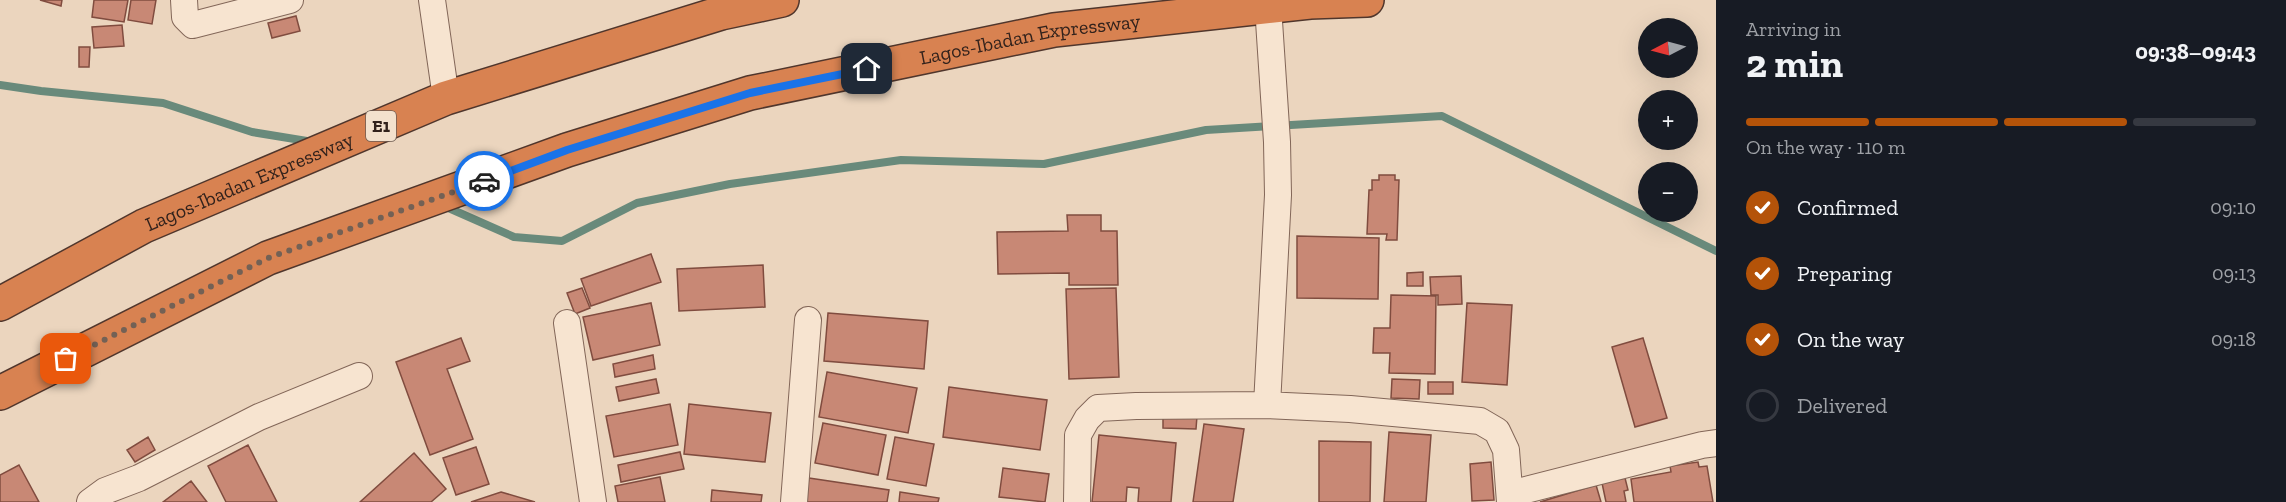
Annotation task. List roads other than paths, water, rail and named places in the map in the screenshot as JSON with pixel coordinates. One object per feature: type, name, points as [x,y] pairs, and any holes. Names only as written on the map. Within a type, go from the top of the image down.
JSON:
[{"type":"highway","name":"Lagos-Ibadan Expressway","points":[[0,304],[144,226],[446,98],[721,6],[781,0]]},
{"type":"highway","name":"Lagos-Ibadan Expressway","points":[[0,393],[268,258],[567,150],[750,93],[1054,30],[1268,6],[1367,0]]},
{"type":"street","points":[[184,0],[185,17],[193,25],[290,0]]},
{"type":"street","points":[[432,0],[446,98]]},
{"type":"street","points":[[1267,405],[1278,195],[1277,142],[1268,6]]},
{"type":"street","points":[[794,502],[808,320]]},
{"type":"street","points":[[567,323],[593,502]]},
{"type":"street","points":[[90,502],[105,491],[139,478],[259,417],[359,376]]},
{"type":"street","points":[[1077,502],[1078,435],[1087,419],[1098,408],[1267,405],[1350,409],[1480,421],[1497,431],[1506,450],[1510,498],[1716,443]]},
{"type":"waterway","points":[[0,85],[163,103],[252,132],[313,142]]},
{"type":"waterway","points":[[444,206],[514,237],[562,241],[637,203],[730,184],[901,160],[1044,164],[1206,130],[1442,116],[1716,251]]}]
